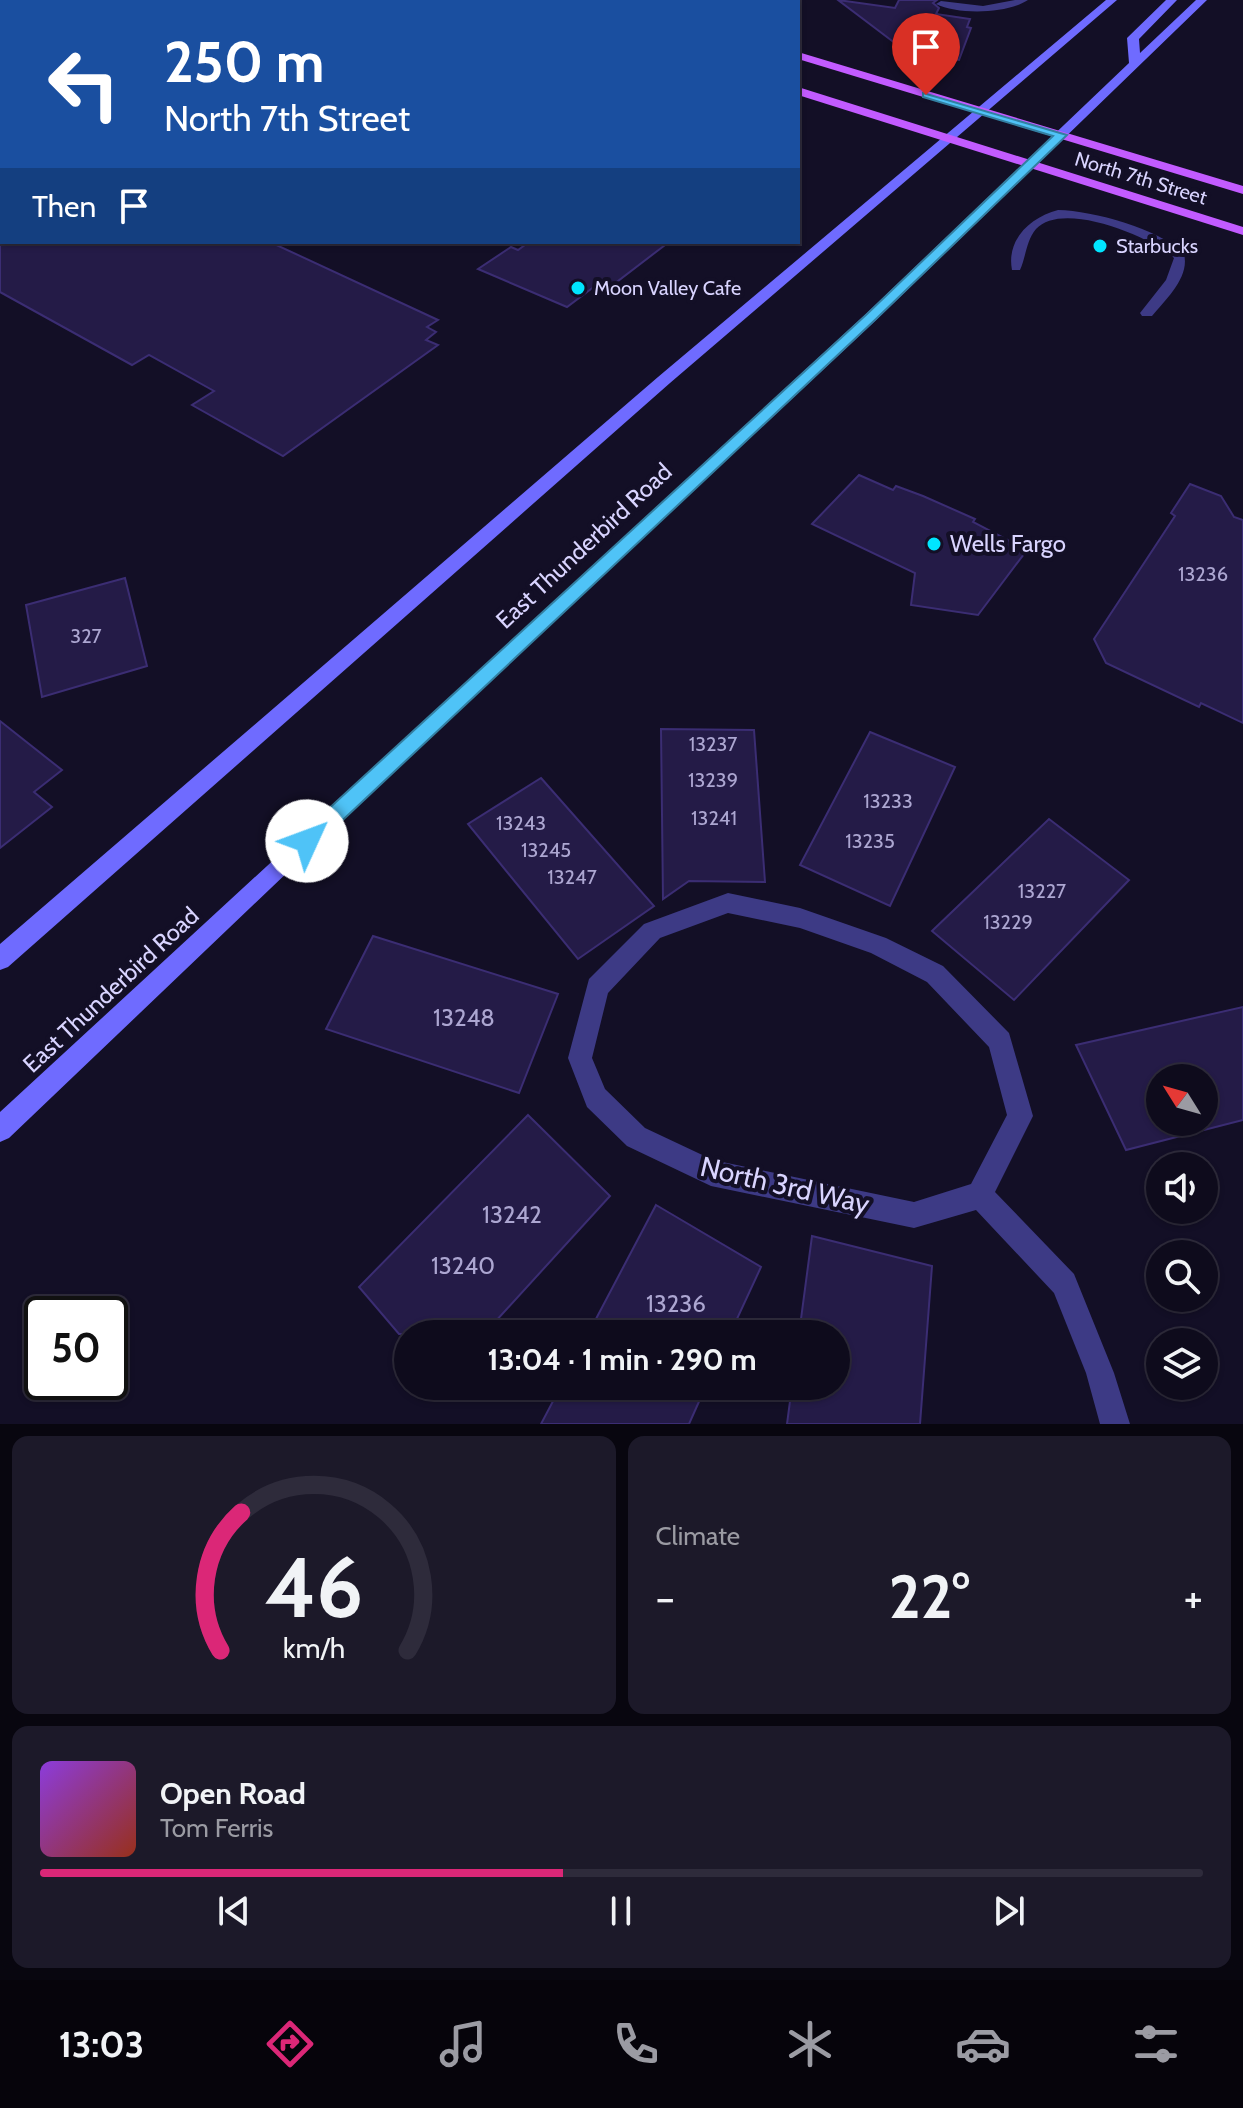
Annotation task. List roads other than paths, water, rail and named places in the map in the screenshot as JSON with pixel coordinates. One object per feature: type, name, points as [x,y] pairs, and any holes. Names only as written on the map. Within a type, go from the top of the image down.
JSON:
[{"type":"main road","points":[[0,959],[664,380],[1112,0]]},
{"type":"main road","points":[[1135,65],[1133,38],[1172,0]]},
{"type":"main road","name":"East Thunderbird Road","points":[[0,1129],[871,317],[1202,0]]},
{"type":"main road","name":"North 7th Street","points":[[800,56],[1243,190]]},
{"type":"main road","name":"North 7th Street","points":[[800,92],[1243,231]]},
{"type":"street","name":"North 3rd Way","points":[[728,903],[813,922],[878,945],[935,974],[1000,1041],[1020,1116],[980,1195],[914,1215],[711,1173],[636,1137],[596,1098],[580,1058],[597,987],[652,931],[728,903]]},
{"type":"street","points":[[980,1195],[1064,1284],[1100,1373],[1115,1424]]},
{"type":"lane","points":[[941,4],[983,9],[1009,7],[1023,0]]},
{"type":"lane","points":[[1016,267],[1017,253],[1026,234],[1046,214],[1069,211],[1089,214],[1164,244],[1180,257],[1178,271],[1171,283],[1147,313]]},
{"type":"place","name":"Starbucks","points":[[1100,246]]},
{"type":"place","name":"Moon Valley Cafe","points":[[578,288]]},
{"type":"place","name":"Wells Fargo","points":[[934,544]]}]
